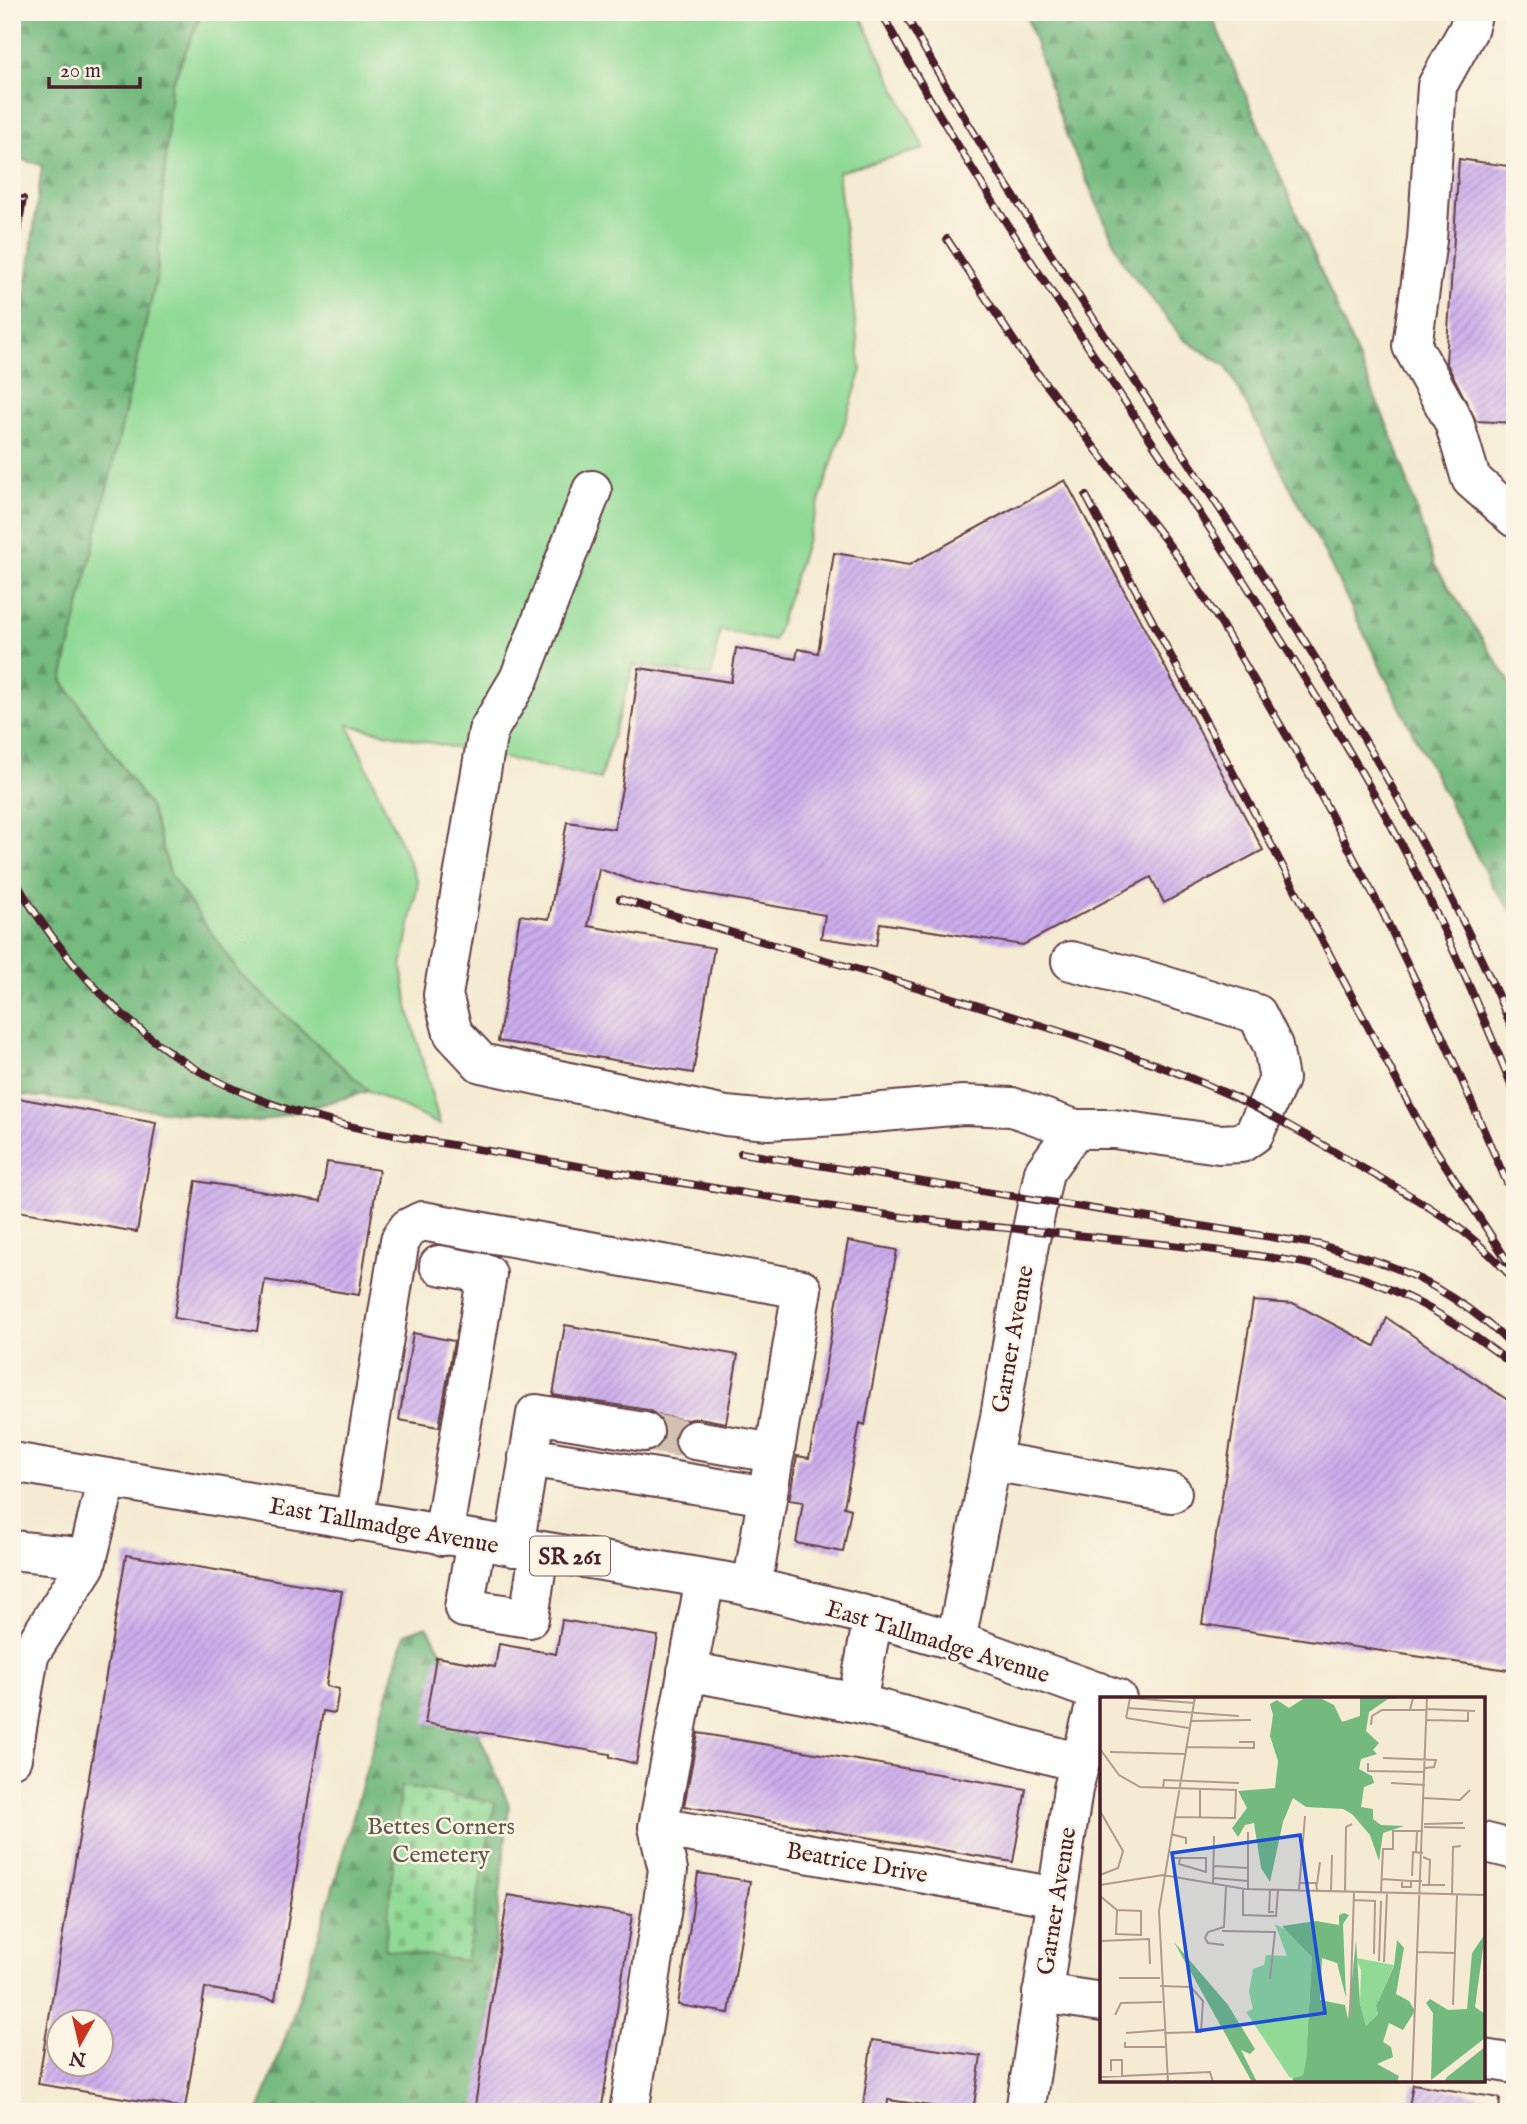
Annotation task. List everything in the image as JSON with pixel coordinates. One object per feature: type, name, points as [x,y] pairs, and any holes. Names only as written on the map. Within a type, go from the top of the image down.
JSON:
[{"type":"street","points":[[1473,12],[1468,30],[1437,86],[1427,240],[1412,346],[1454,422],[1471,479],[1512,511]]},
{"type":"street","points":[[592,490],[519,679],[488,731],[443,995],[453,1032],[481,1063],[726,1116],[768,1120],[963,1105],[1012,1107],[1075,1129],[1114,1129],[1219,1144],[1241,1143],[1254,1134],[1279,1079],[1273,1046],[1257,1014],[1072,961]]},
{"type":"street","name":"Garner Avenue","points":[[956,1641],[1044,1172],[1075,1129]]},
{"type":"street","points":[[354,1521],[400,1240],[408,1228],[422,1221],[802,1289],[752,1588]]},
{"type":"street","points":[[439,1265],[487,1274],[459,1538],[464,1608],[528,1618],[528,1457],[536,1414],[644,1432]]},
{"type":"street","points":[[695,1440],[775,1453]]},
{"type":"street","points":[[528,1457],[768,1496]]},
{"type":"street","points":[[991,1461],[1172,1493]]},
{"type":"street","name":"East Tallmadge Avenue","points":[[12,1462],[705,1578],[873,1617],[956,1641],[1108,1695]]},
{"type":"street","points":[[12,1758],[29,1655],[86,1565],[107,1478]]},
{"type":"street","points":[[12,1550],[87,1559]]},
{"type":"street","points":[[629,2112],[668,1870],[658,1826],[705,1578]]},
{"type":"street","points":[[857,1703],[873,1617]]},
{"type":"street","points":[[688,1671],[857,1703],[1080,1763]]},
{"type":"street","name":"Garner Avenue","points":[[1025,2112],[1073,1789],[1080,1763],[1100,1714]]},
{"type":"street","name":"Beatrice Drive","points":[[658,1826],[1057,1897]]},
{"type":"street","points":[[1485,1842],[1515,1850]]},
{"type":"street","points":[[1042,1993],[1100,2002]]},
{"type":"street","points":[[1485,2059],[1515,2064]]},
{"type":"green space","points":[[12,12],[202,12],[171,86],[157,275],[62,680],[150,807],[171,876],[240,974],[369,1091],[259,1122],[12,1094],[12,366],[24,307],[42,165],[12,157]]},
{"type":"green space","points":[[202,12],[859,12],[924,149],[838,172],[861,373],[774,641],[720,630],[711,676],[634,665],[600,779],[348,725],[418,882],[402,967],[408,1007],[440,1125],[369,1091],[240,974],[171,876],[150,807],[62,680],[157,275],[171,86]]},
{"type":"green space","points":[[1025,12],[1210,12],[1396,446],[1434,564],[1515,690],[1515,915],[1493,887],[1312,528],[1226,366],[1183,339],[1123,262],[1067,137]]},
{"type":"green space","points":[[427,1626],[450,1666],[509,1805],[480,2112],[258,2112],[319,1935],[405,1634]]},
{"type":"green space","name":"Bettes Corners Cemetery","points":[[401,1786],[495,1802],[466,1961],[385,1949]]},
{"type":"building","points":[[1459,159],[1515,167],[1515,423],[1476,421],[1446,362]]},
{"type":"building","points":[[1065,480],[1263,850],[1164,903],[1151,877],[1023,945],[880,923],[876,946],[821,938],[825,915],[637,882],[599,869],[588,926],[714,948],[693,1073],[498,1041],[520,915],[549,919],[567,822],[614,829],[639,668],[731,682],[736,648],[796,659],[798,649],[818,653],[834,553],[909,565]]},
{"type":"building","points":[[12,1097],[156,1123],[137,1232],[12,1210]]},
{"type":"building","points":[[327,1162],[379,1170],[359,1295],[265,1280],[257,1331],[174,1318],[196,1181],[321,1201]]},
{"type":"building","points":[[848,1241],[897,1250],[865,1425],[860,1423],[844,1507],[851,1509],[843,1552],[796,1543],[803,1502],[789,1500],[797,1456],[809,1458]]},
{"type":"building","points":[[1253,1301],[1295,1304],[1375,1346],[1387,1318],[1509,1401],[1515,1410],[1515,1671],[1202,1624]]},
{"type":"building","points":[[565,1325],[738,1355],[726,1423],[699,1418],[687,1420],[657,1415],[648,1410],[553,1395]]},
{"type":"building","points":[[413,1333],[454,1341],[439,1427],[399,1420]]},
{"type":"building","points":[[126,1555],[342,1591],[326,1686],[339,1689],[335,1713],[323,1711],[275,2000],[205,1988],[185,2108],[38,2084],[46,2036],[46,2078],[116,2078],[116,2008],[51,2008]]},
{"type":"building","points":[[562,1620],[658,1636],[636,1764],[610,1757],[610,1754],[425,1723],[436,1657],[495,1667],[499,1644],[556,1654]]},
{"type":"building","points":[[698,1733],[1026,1789],[1013,1862],[684,1806]]},
{"type":"building","points":[[698,1873],[750,1881],[729,2013],[678,2005]]},
{"type":"building","points":[[508,1895],[632,1915],[601,2112],[474,2112]]},
{"type":"building","points":[[872,2040],[981,2056],[973,2112],[888,2100],[887,2112],[862,2112]]},
{"type":"building","points":[[1413,2084],[1500,2098],[1499,2112],[1408,2112]]},
{"type":"tunnel","points":[[644,1432],[695,1440]]},
{"type":"railway","points":[[881,12],[968,162],[1207,524],[1346,745],[1428,897],[1515,1094]]},
{"type":"railway","points":[[904,12],[1000,175],[1271,588],[1378,762],[1473,942],[1515,1035]]},
{"type":"railway","points":[[12,264],[23,199]]},
{"type":"railway","points":[[947,239],[1022,353],[1176,554],[1220,622],[1312,779],[1383,913],[1445,1042],[1515,1201]]},
{"type":"railway","points":[[1086,496],[1424,1132],[1508,1262]]},
{"type":"railway","points":[[12,875],[31,907],[77,968],[132,1023],[193,1067],[226,1085],[295,1112],[403,1137],[834,1207],[935,1221],[1209,1249],[1315,1265],[1366,1279],[1411,1299],[1455,1324],[1515,1367]]},
{"type":"railway","points":[[620,899],[1039,1025],[1122,1052],[1203,1083],[1276,1118],[1439,1214],[1479,1245],[1515,1282]]},
{"type":"railway","points":[[741,1153],[1321,1245],[1379,1262],[1416,1277],[1469,1309],[1515,1349]]}]
